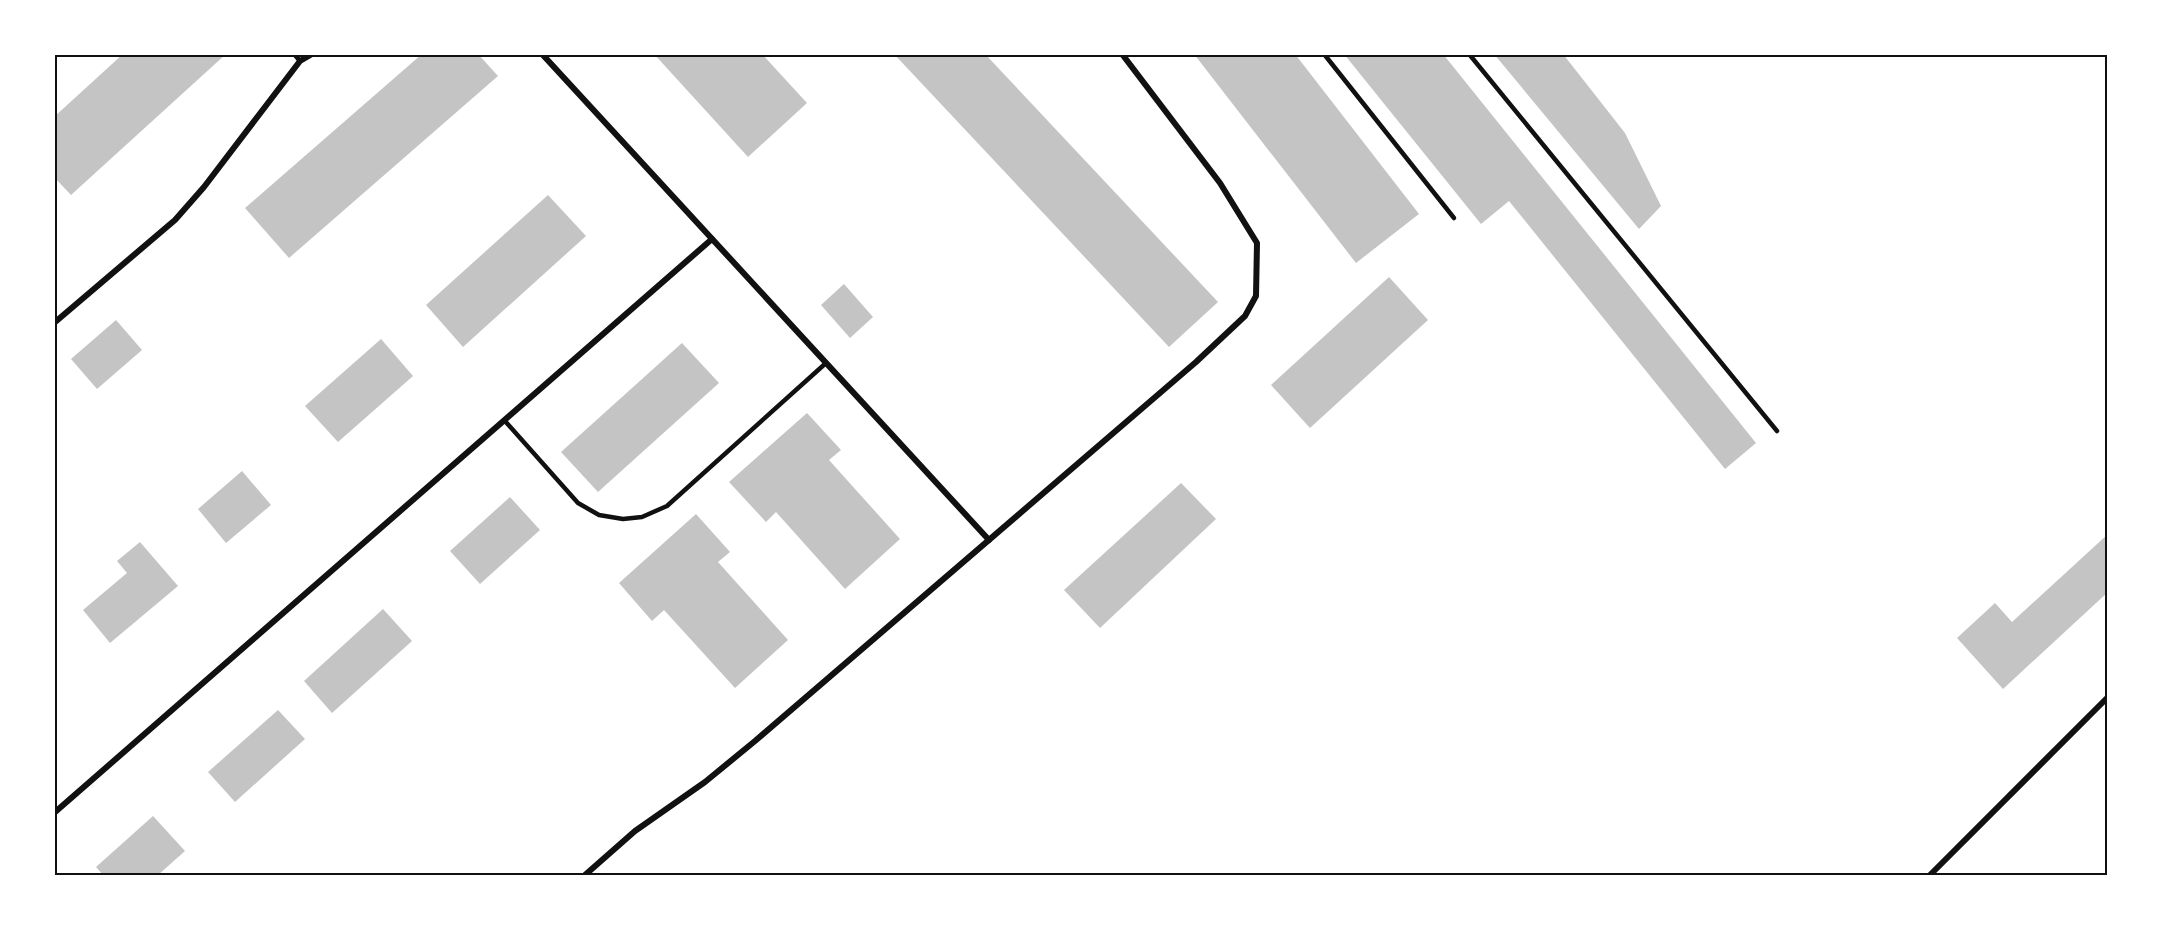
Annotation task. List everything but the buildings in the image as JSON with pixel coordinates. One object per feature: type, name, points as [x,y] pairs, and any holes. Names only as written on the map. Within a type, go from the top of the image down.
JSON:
[{"type":"street","points":[[54,323],[175,220],[204,187],[300,61],[312,54]]},
{"type":"street","points":[[542,54],[989,540]]},
{"type":"street","points":[[585,875],[635,831],[682,799],[755,741],[1196,362],[1245,316],[1256,296],[1257,243],[1220,183],[1122,54]]},
{"type":"street","points":[[54,813],[712,239]]},
{"type":"street","points":[[1930,875],[2108,698]]},
{"type":"lane","points":[[294,54],[300,61]]},
{"type":"lane","points":[[1324,54],[1454,218]]},
{"type":"lane","points":[[1468,54],[1778,431]]},
{"type":"lane","points":[[504,420],[578,503],[599,515],[623,519],[642,517],[667,506],[826,363]]}]
